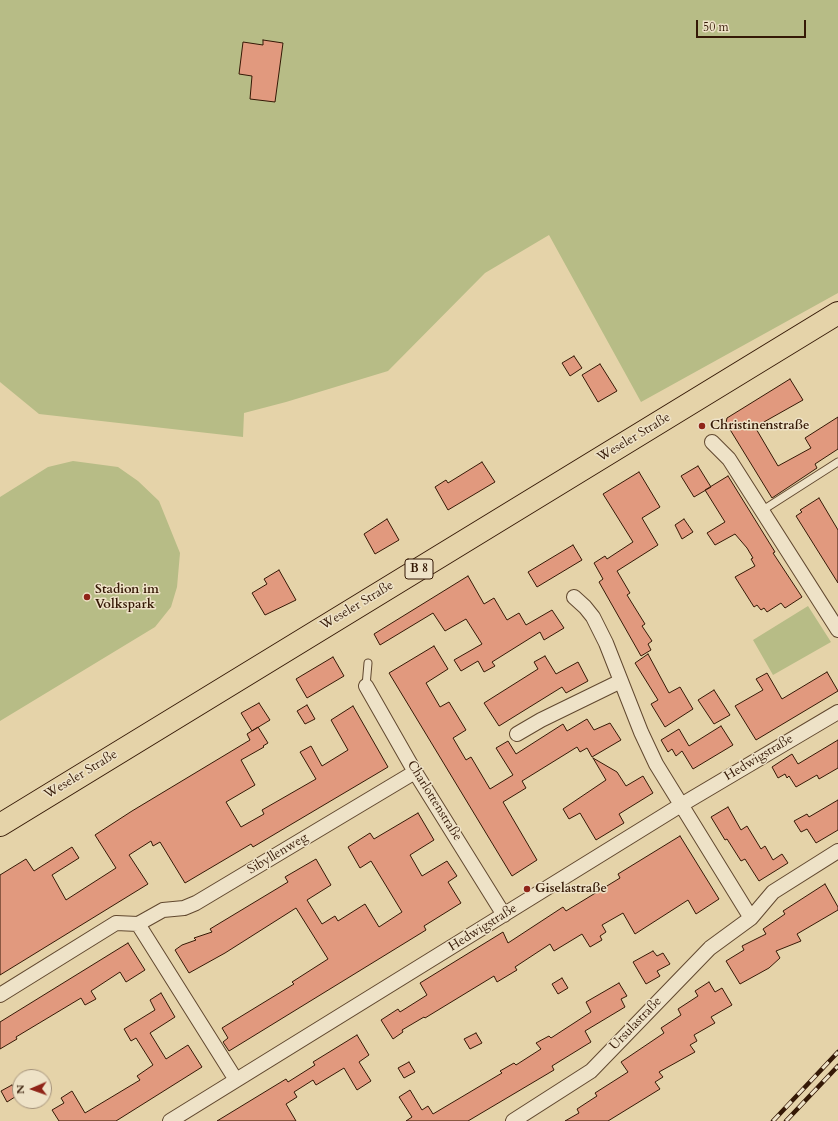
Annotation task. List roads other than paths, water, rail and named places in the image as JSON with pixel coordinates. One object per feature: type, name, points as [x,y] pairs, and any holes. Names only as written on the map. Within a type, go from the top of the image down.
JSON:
[{"type":"main road","name":"Weseler Straße","points":[[0,825],[838,313]]},
{"type":"street","points":[[712,442],[729,459],[838,630]]},
{"type":"street","points":[[574,597],[586,606],[593,617],[653,757],[751,918]]},
{"type":"street","points":[[517,734],[541,720],[621,682]]},
{"type":"street","name":"Charlottenstraße","points":[[366,686],[415,772],[504,915]]},
{"type":"street","name":"Hedwigstraße","points":[[170,1121],[681,805],[838,712]]},
{"type":"street","name":"Sibyllenweg","points":[[138,924],[163,910],[184,908],[196,903],[415,772]]},
{"type":"street","name":"Ursulastraße","points":[[513,1121],[591,1072],[710,948],[751,918],[773,892],[838,851]]},
{"type":"street","points":[[0,995],[116,923],[138,924],[236,1080]]},
{"type":"lane","points":[[762,510],[838,462]]},
{"type":"lane","points":[[366,686],[368,663]]},
{"type":"railway","points":[[773,1121],[838,1052]]},
{"type":"railway","points":[[786,1121],[838,1066]]},
{"type":"place","name":"Christinenstraße","points":[[702,426]]},
{"type":"place","name":"Stadion im Volkspark","points":[[87,597]]},
{"type":"place","name":"Giselastraße","points":[[527,889]]}]
